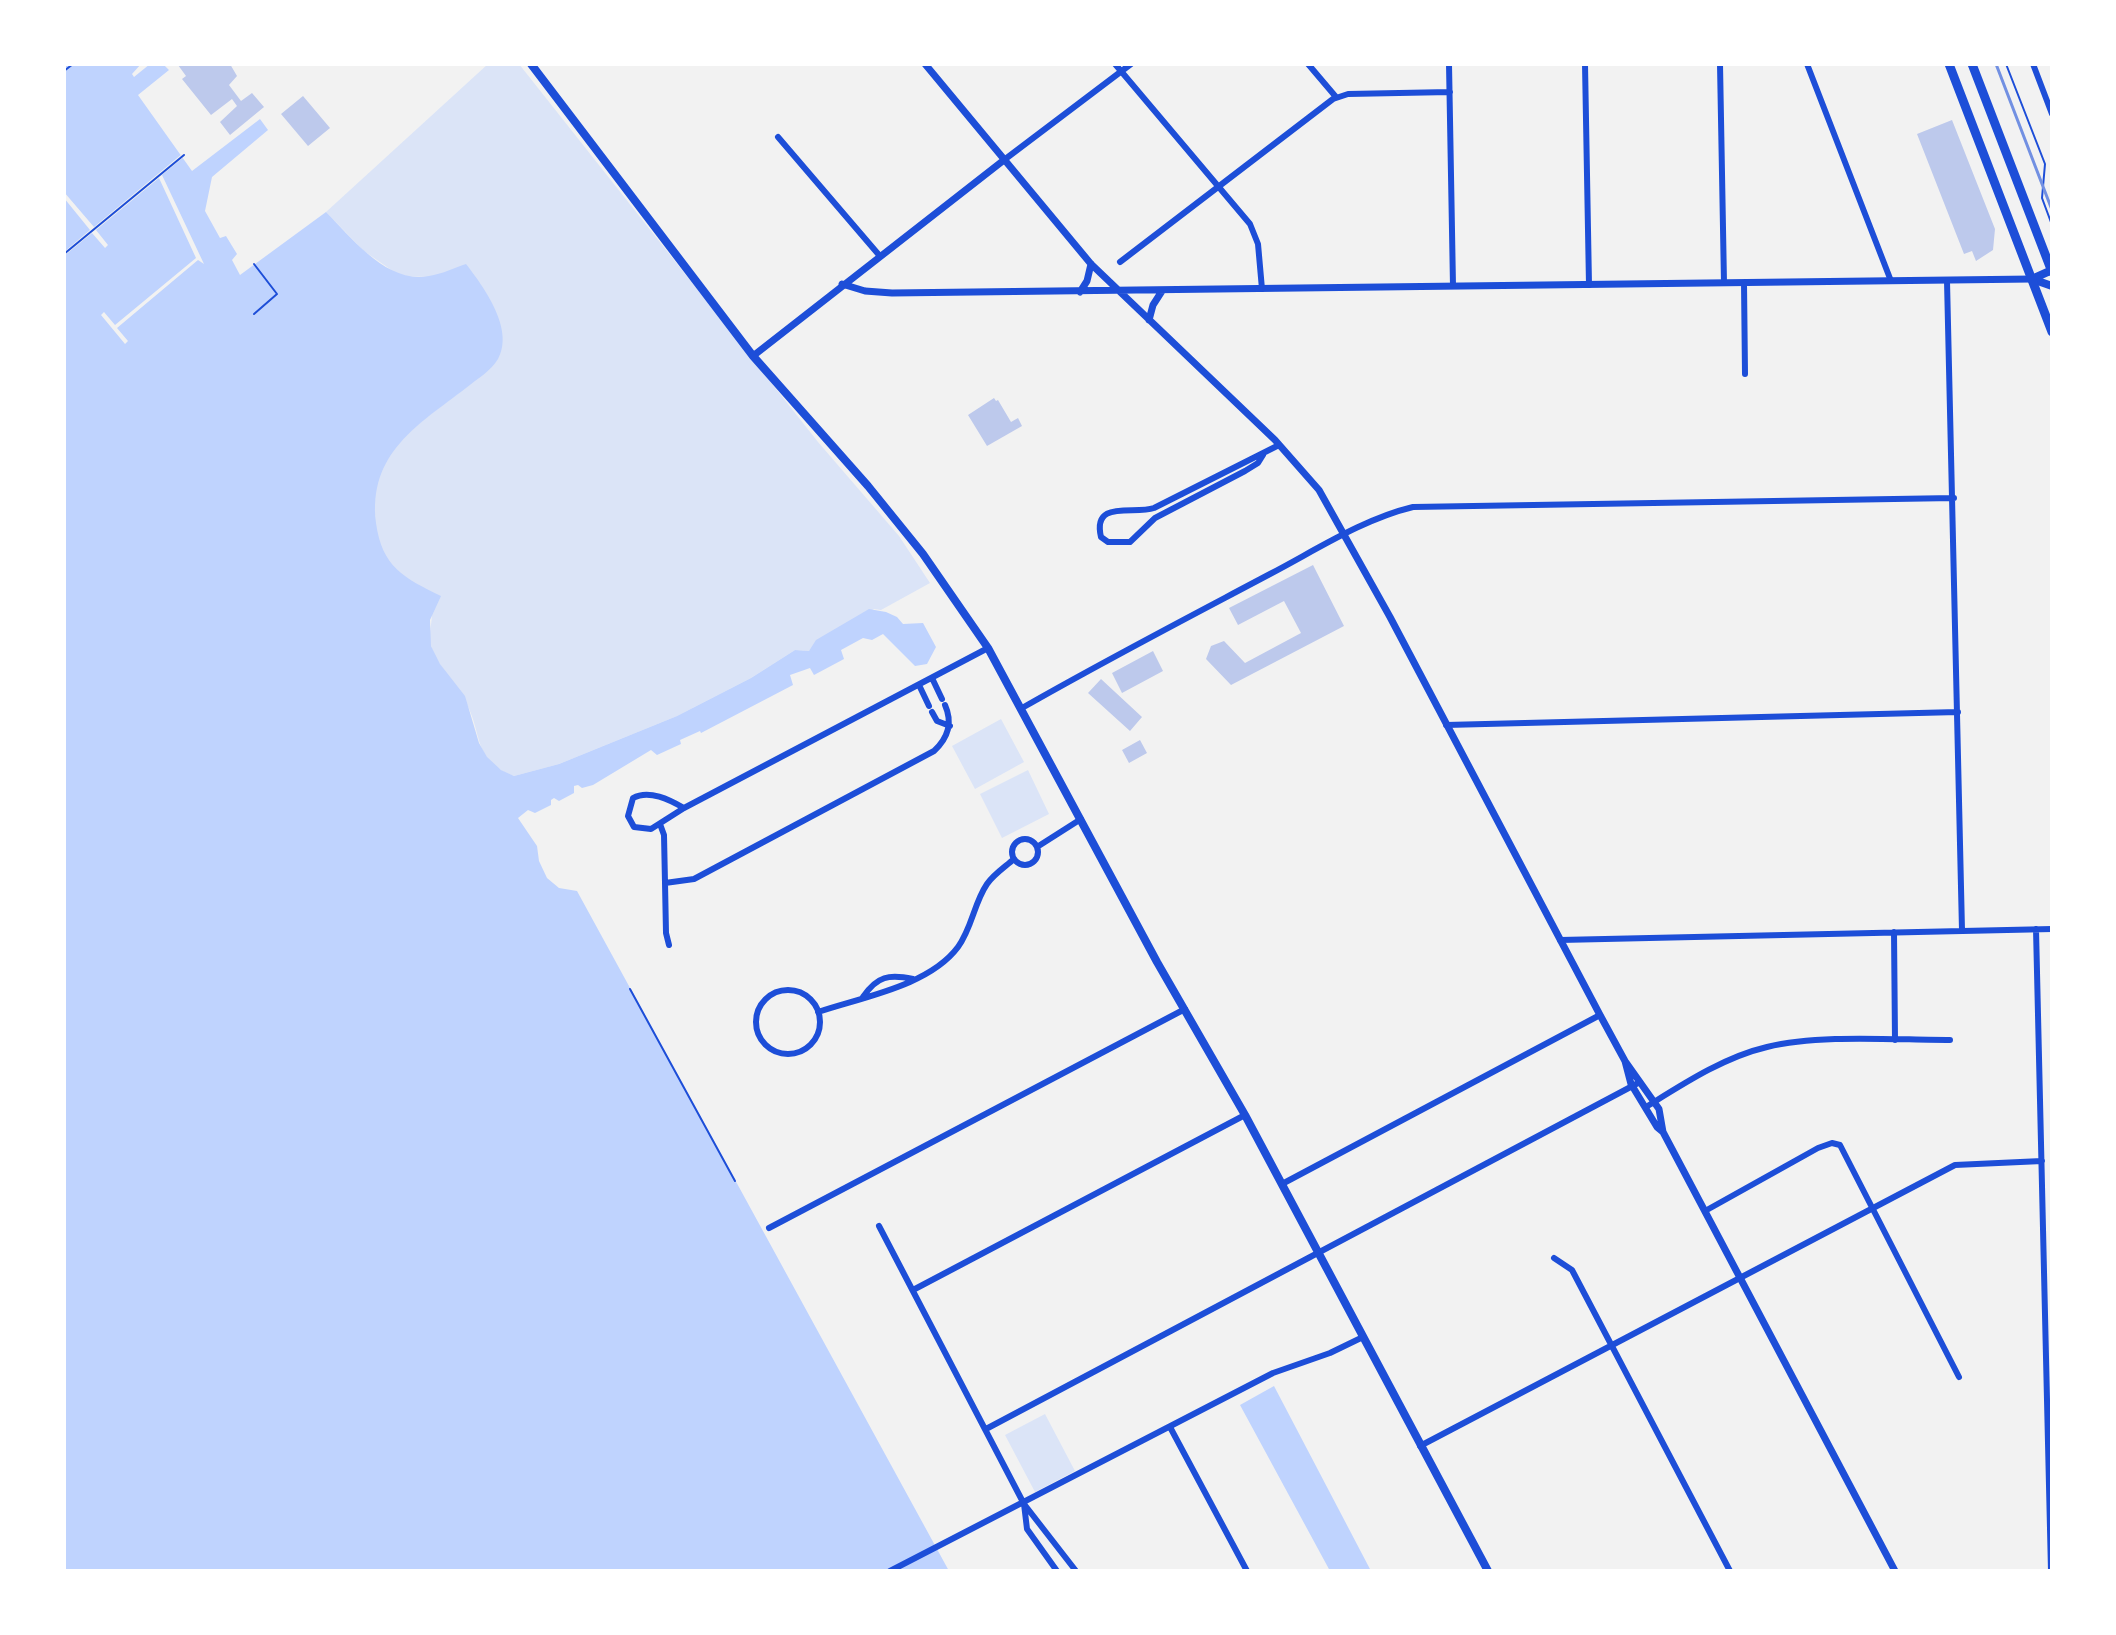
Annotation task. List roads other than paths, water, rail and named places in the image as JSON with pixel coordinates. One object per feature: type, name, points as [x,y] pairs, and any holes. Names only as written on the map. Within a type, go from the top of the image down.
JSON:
[{"type":"highway","points":[[1949,64],[2052,332]]},
{"type":"highway","points":[[1972,64],[2047,247],[2052,271]]},
{"type":"main road","points":[[531,64],[753,356],[899,524],[946,584],[988,648],[1245,1115],[1488,1571]]},
{"type":"main road","points":[[2032,279],[2052,271]]},
{"type":"main road","points":[[2032,279],[2052,286]]},
{"type":"street","points":[[925,64],[1091,264],[1279,445],[1312,481],[1346,534],[1625,1061],[1646,1107],[1663,1132]]},
{"type":"street","points":[[1115,64],[1255,233],[1262,289]]},
{"type":"street","points":[[753,356],[879,255],[1131,64]]},
{"type":"street","points":[[1308,64],[1336,97]]},
{"type":"street","points":[[1449,64],[1453,286]]},
{"type":"street","points":[[1585,64],[1589,285]]},
{"type":"street","points":[[1720,64],[1724,283]]},
{"type":"street","points":[[1807,64],[1891,281]]},
{"type":"street","points":[[2033,64],[2052,114]]},
{"type":"street","points":[[1120,262],[1336,97],[1348,94],[1450,92]]},
{"type":"street","points":[[778,137],[879,255]]},
{"type":"street","points":[[1080,292],[1089,276],[1091,264]]},
{"type":"street","points":[[842,284],[883,293],[2032,279]]},
{"type":"street","points":[[1947,281],[1962,930]]},
{"type":"street","points":[[1744,283],[1745,374]]},
{"type":"street","points":[[1149,320],[1153,305],[1162,291]]},
{"type":"street","points":[[1263,455],[1258,463],[1245,471],[1155,518],[1130,542],[1108,542],[1101,537],[1099,526],[1107,513],[1116,510],[1149,511],[1279,445]]},
{"type":"street","points":[[1022,708],[1109,658],[1346,534],[1397,511],[1427,505],[1954,498]]},
{"type":"street","points":[[684,808],[649,794],[639,795],[633,798],[628,816],[634,827],[646,830],[660,824],[684,808],[988,648]]},
{"type":"street","points":[[665,883],[683,882],[701,876],[937,748],[950,726],[932,678]]},
{"type":"street","points":[[919,685],[937,721],[950,726]]},
{"type":"street","points":[[1446,725],[1958,712]]},
{"type":"street","points":[[1037,847],[1081,819]]},
{"type":"street","points":[[660,824],[664,835],[666,933],[669,945]]},
{"type":"street","points":[[1021,840],[1032,841],[1037,847],[1037,857],[1032,863],[1020,864],[1014,859],[1013,848],[1021,840]]},
{"type":"street","points":[[818,1012],[898,987],[936,966],[957,949],[986,885],[1014,859]]},
{"type":"street","points":[[2036,929],[2051,1571]]},
{"type":"street","points":[[1560,940],[2052,929]]},
{"type":"street","points":[[1894,932],[1895,1040]]},
{"type":"street","points":[[863,997],[871,985],[882,977],[913,979]]},
{"type":"street","points":[[789,990],[801,993],[811,1000],[818,1012],[819,1031],[813,1043],[803,1051],[790,1055],[767,1047],[755,1025],[759,1007],[777,992],[789,990]]},
{"type":"street","points":[[769,1228],[1185,1009]]},
{"type":"street","points":[[1282,1184],[1600,1015]]},
{"type":"street","points":[[1646,1107],[1730,1061],[1768,1047],[1809,1041],[1950,1040]]},
{"type":"street","points":[[1636,1085],[1654,1102],[1661,1115],[1663,1132],[1895,1571]]},
{"type":"street","points":[[986,1429],[1636,1085]]},
{"type":"street","points":[[913,1290],[1245,1115]]},
{"type":"street","points":[[1705,1211],[1818,1148],[1832,1143],[1840,1145],[1959,1377]]},
{"type":"street","points":[[1420,1446],[1960,1163],[2042,1161]]},
{"type":"street","points":[[879,1226],[1024,1504],[1076,1571]]},
{"type":"street","points":[[1554,1258],[1572,1270],[1730,1571]]},
{"type":"street","points":[[890,1571],[1273,1373],[1330,1353],[1363,1337]]},
{"type":"street","points":[[1170,1427],[1247,1571]]},
{"type":"street","points":[[1024,1504],[1027,1529],[1057,1571]]},
{"type":"water","points":[[64,64],[141,64],[132,74],[134,77],[150,64],[163,64],[169,70],[138,95],[192,171],[260,119],[268,130],[212,177],[205,211],[220,238],[226,236],[237,254],[232,260],[240,275],[326,212],[372,257],[399,273],[414,277],[434,275],[466,264],[481,284],[495,308],[503,335],[498,359],[488,371],[414,429],[388,459],[376,499],[376,523],[389,561],[406,577],[441,596],[430,620],[431,646],[440,664],[465,696],[479,743],[487,757],[501,770],[514,776],[559,764],[677,716],[751,678],[795,650],[809,651],[816,640],[869,609],[886,612],[903,624],[923,623],[936,647],[927,664],[915,666],[883,634],[872,640],[863,638],[841,650],[844,659],[814,675],[810,668],[790,675],[793,685],[701,733],[680,740],[681,744],[657,755],[651,750],[593,785],[582,788],[574,786],[574,793],[559,801],[554,798],[551,805],[535,813],[528,810],[518,818],[537,846],[539,861],[547,878],[559,888],[577,891],[949,1571],[64,1571]]},
{"type":"water","points":[[1274,1386],[1371,1571],[1330,1571],[1240,1405]]},
{"type":"railway","points":[[1996,64],[2052,210]]}]
